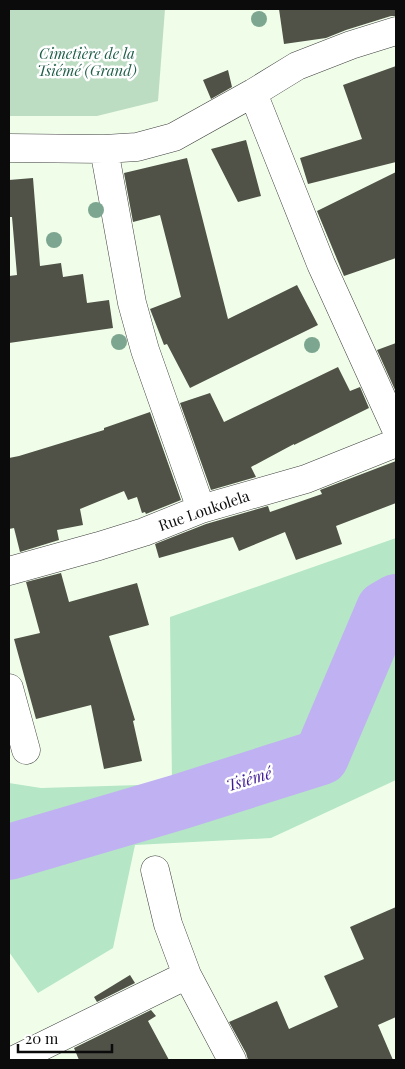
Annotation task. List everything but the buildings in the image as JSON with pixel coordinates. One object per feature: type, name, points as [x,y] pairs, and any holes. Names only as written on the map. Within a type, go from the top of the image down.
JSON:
[{"type":"street","points":[[9,148],[104,150],[137,147],[174,137],[253,94],[297,66],[351,45],[396,31]]},
{"type":"street","points":[[253,94],[321,264],[396,428]]},
{"type":"street","points":[[104,150],[132,302],[145,350],[201,509]]},
{"type":"street","name":"Rue Loukolela","points":[[9,571],[99,546],[144,532],[201,509],[306,479],[396,443]]},
{"type":"street","points":[[9,688],[26,750]]},
{"type":"street","points":[[155,870],[168,924],[187,975],[232,1060]]},
{"type":"street","points":[[14,1060],[187,975]]},
{"type":"green space","name":"Cimetière de la Tsiémé (Grand)","points":[[9,9],[165,9],[158,101],[97,116],[9,116]]},
{"type":"green space","points":[[396,538],[396,780],[271,838],[135,845],[113,948],[38,993],[9,952],[9,783],[41,788],[172,784],[170,617]]},
{"type":"waterway","name":"Tsiémé","points":[[9,852],[179,802],[321,757],[384,609],[396,602]]}]
